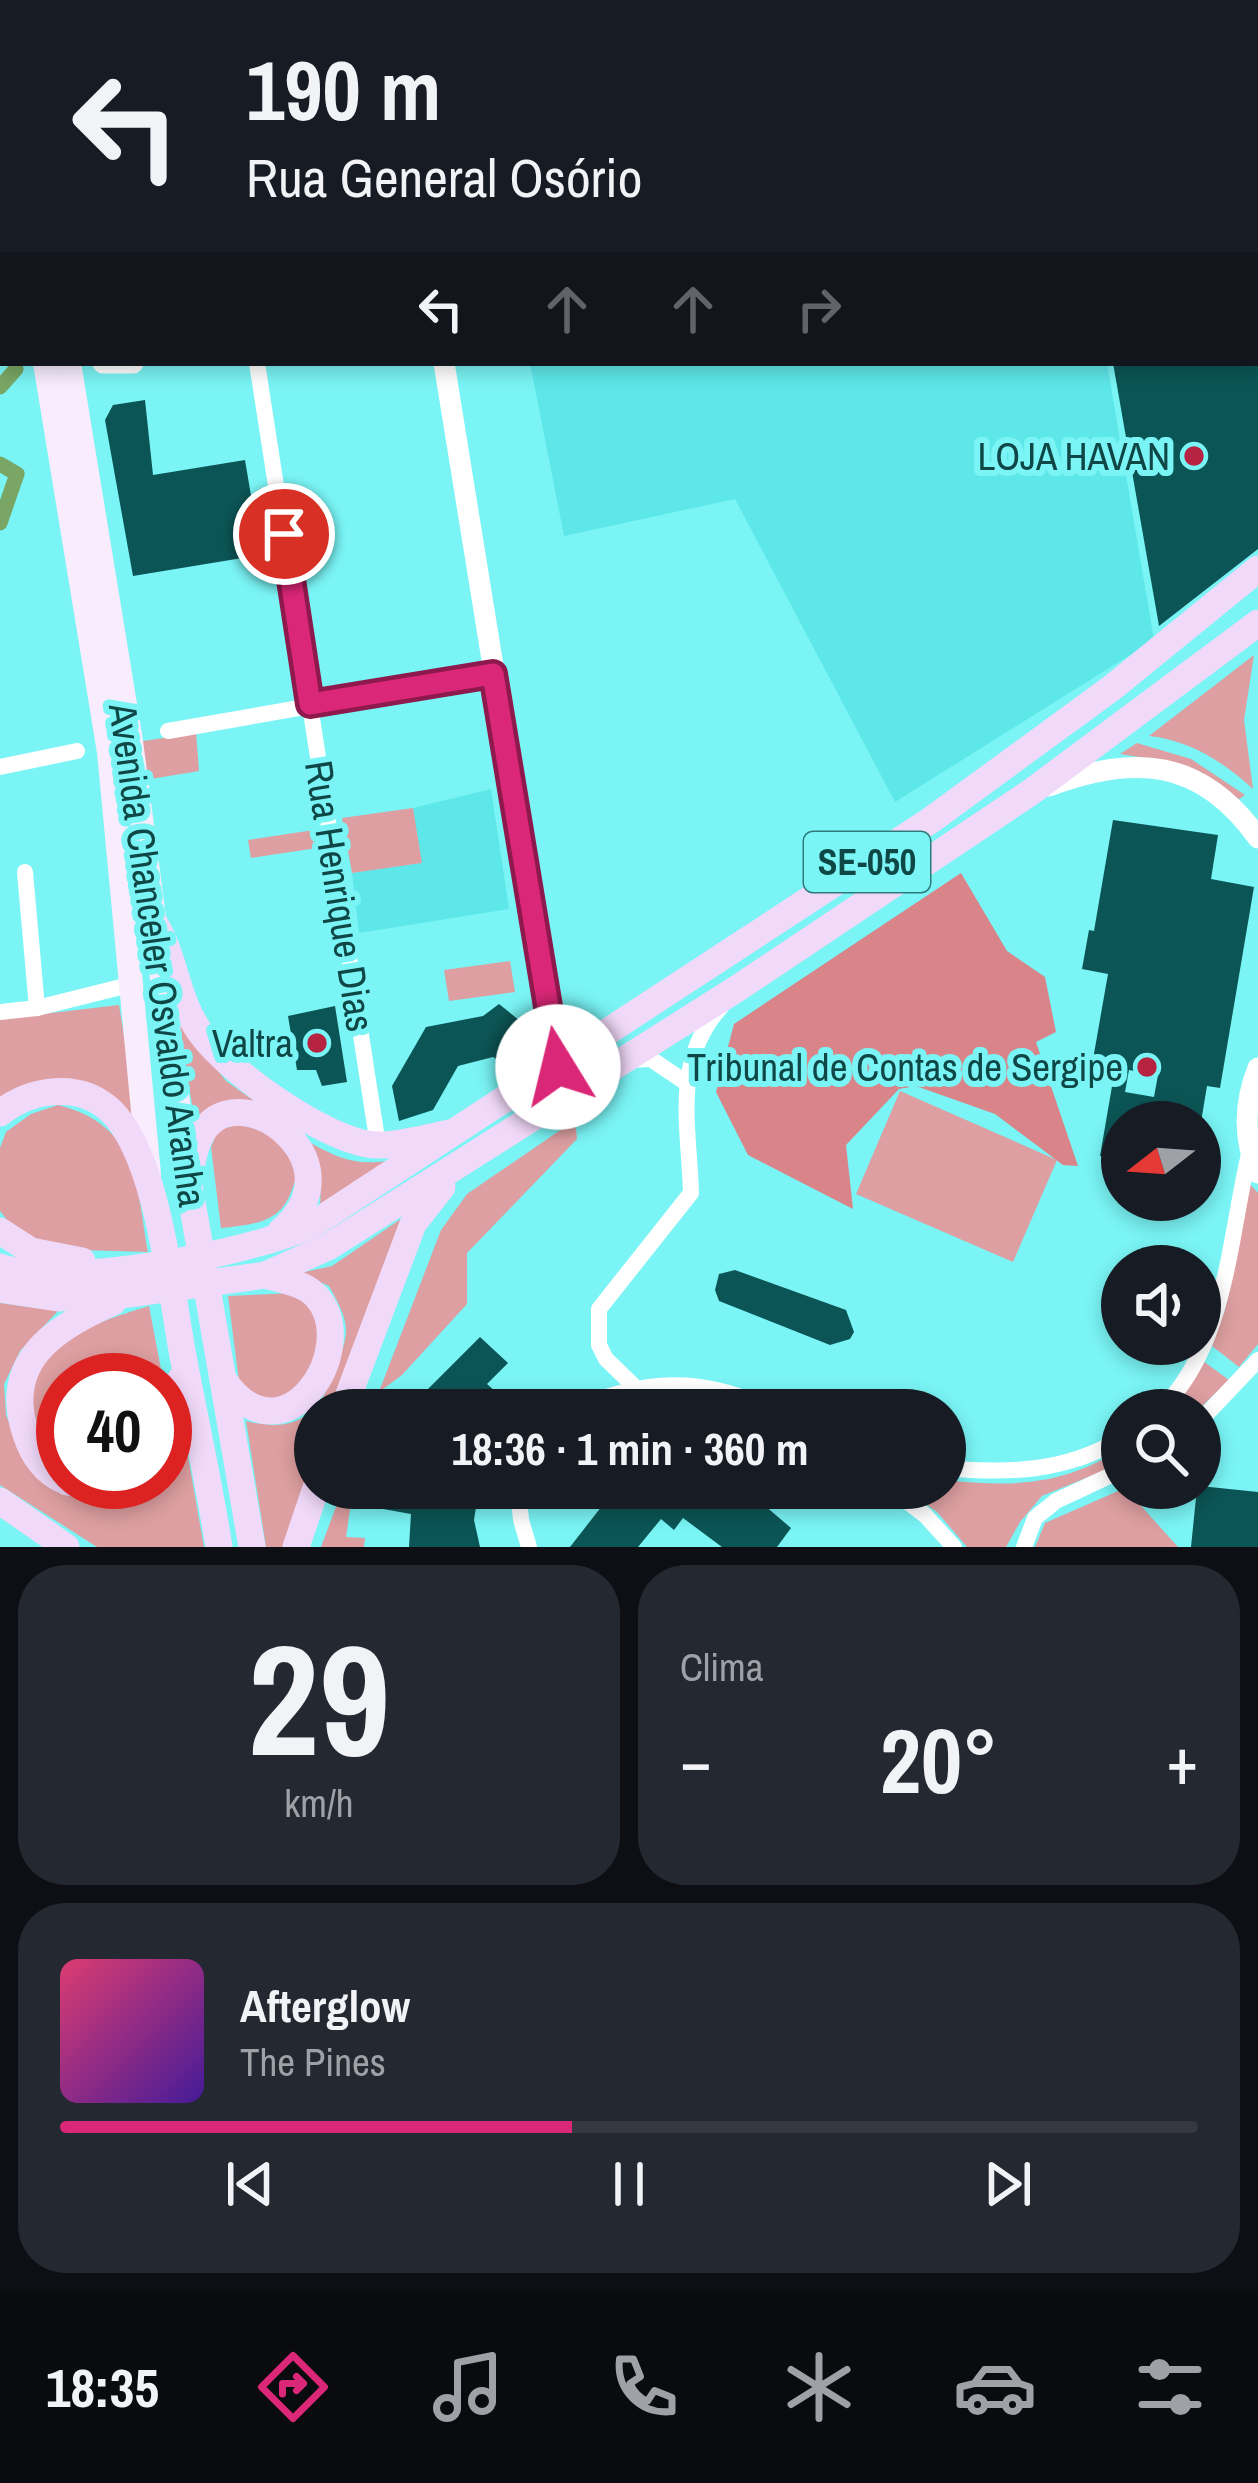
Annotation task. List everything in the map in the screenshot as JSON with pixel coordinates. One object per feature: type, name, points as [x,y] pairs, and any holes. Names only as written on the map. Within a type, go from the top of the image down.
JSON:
[{"type":"main road","name":"Avenida Chanceler Osvaldo Aranha","points":[[45,366],[109,752],[151,1188],[182,1353]]},
{"type":"main road","name":"Avenida Chanceler Osvaldo Aranha","points":[[69,366],[130,739],[188,1179],[252,1547]]},
{"type":"main road","name":"SE-050","points":[[115,1269],[269,1242],[312,1226],[931,820],[1113,687],[1258,568]]},
{"type":"main road","name":"SE-050","points":[[130,1294],[266,1275],[328,1247],[738,988],[1031,792],[1258,622]]},
{"type":"main road","points":[[155,924],[166,941],[194,1024],[216,1052],[332,1134],[378,1145],[460,1131]]},
{"type":"main road","points":[[0,1113],[19,1100],[46,1092],[87,1096],[109,1109],[123,1127],[151,1188]]},
{"type":"main road","points":[[188,1179],[200,1139],[219,1117],[248,1112],[281,1129],[296,1143],[305,1162],[309,1197],[304,1209],[269,1242]]},
{"type":"main road","points":[[351,1389],[413,1224],[460,1165]]},
{"type":"main road","points":[[0,1231],[32,1251],[115,1269]]},
{"type":"main road","points":[[0,1267],[54,1276],[115,1269]]},
{"type":"main road","points":[[222,1377],[244,1404],[273,1412],[304,1399],[319,1375],[331,1334],[328,1317],[305,1288],[266,1275]]},
{"type":"main road","points":[[0,1289],[58,1298],[130,1294]]},
{"type":"main road","points":[[39,1353],[54,1332],[130,1294]]},
{"type":"main road","points":[[36,1357],[23,1375],[18,1401],[36,1455]]},
{"type":"main road","name":"Avenida Chanceler Osvaldo Aranha","points":[[192,1404],[219,1547]]},
{"type":"main road","points":[[0,1502],[66,1547]]},
{"type":"main road","points":[[296,1547],[309,1509]]},
{"type":"street","name":"Rua Henrique Dias","points":[[257,366],[378,1145]]},
{"type":"street","points":[[444,366],[558,1067]]},
{"type":"street","points":[[168,731],[493,674]]},
{"type":"street","points":[[0,767],[77,752]]},
{"type":"street","points":[[1031,792],[1087,771],[1146,765],[1190,779],[1233,807],[1252,829]]},
{"type":"street","points":[[1252,829],[1258,800]]},
{"type":"street","points":[[25,872],[37,1008]]},
{"type":"street","points":[[0,1012],[37,1008],[133,984]]},
{"type":"street","points":[[720,1389],[685,1383],[634,1388],[599,1345],[598,1309],[691,1193],[685,1082],[698,1038],[738,988]]},
{"type":"street","points":[[622,1060],[651,1059],[685,1082]]},
{"type":"street","points":[[1258,1068],[1247,1107],[1250,1149],[1258,1173]]},
{"type":"street","points":[[1178,1389],[1204,1349],[1250,1149]]},
{"type":"street","points":[[1221,1399],[1258,1360]]},
{"type":"street","points":[[966,1470],[1034,1470],[1101,1450]]},
{"type":"street","points":[[1024,1547],[1035,1518],[1056,1501],[1101,1480]]},
{"type":"street","points":[[522,1509],[529,1547]]},
{"type":"street","points":[[917,1509],[954,1547]]},
{"type":"shaded area","points":[[531,366],[1108,366],[1154,640],[895,802],[735,499],[564,536]]},
{"type":"shaded area","points":[[1254,655],[1244,720],[1253,789],[1205,754],[1149,736]]},
{"type":"shaded area","points":[[196,733],[199,771],[145,780],[137,742]]},
{"type":"shaded area","points":[[1137,743],[1191,759],[1245,795],[1235,802],[1171,762],[1120,754]]},
{"type":"shaded area","points":[[491,789],[509,909],[359,933],[352,873],[421,863],[413,808]]},
{"type":"shaded area","points":[[413,808],[422,863],[352,873],[342,818]]},
{"type":"shaded area","points":[[314,830],[317,848],[251,858],[248,840]]},
{"type":"shaded area","points":[[961,873],[1007,951],[1045,977],[1056,1032],[1036,1042],[1078,1166],[1063,1165],[995,1114],[916,1086],[899,1089],[846,1145],[853,1209],[748,1155],[716,1092],[734,1024]]},
{"type":"shaded area","points":[[510,961],[515,992],[449,1001],[444,970]]},
{"type":"shaded area","points":[[119,1005],[139,1129],[92,1087],[0,1107],[0,1019]]},
{"type":"shaded area","points":[[178,1021],[226,1081],[274,1115],[196,1128]]},
{"type":"shaded area","points":[[900,1091],[1057,1160],[1013,1262],[856,1194]]},
{"type":"shaded area","points":[[58,1105],[84,1114],[118,1142],[135,1180],[148,1252],[49,1249],[17,1233],[0,1211],[0,1148],[6,1132],[31,1114]]},
{"type":"shaded area","points":[[262,1118],[299,1164],[290,1195],[267,1219],[221,1228],[211,1147],[218,1130]]},
{"type":"shaded area","points":[[575,1120],[577,1139],[467,1253],[467,1304],[402,1375],[380,1389],[441,1230],[467,1194]]},
{"type":"shaded area","points":[[302,1138],[353,1161],[409,1157],[318,1217],[320,1186]]},
{"type":"shaded area","points":[[1249,1183],[1258,1193],[1258,1344],[1239,1367],[1221,1353]]},
{"type":"shaded area","points":[[414,1210],[342,1389],[327,1389],[346,1334],[342,1313],[329,1286],[300,1273],[332,1266]]},
{"type":"shaded area","points":[[295,1293],[317,1321],[318,1349],[285,1404],[240,1389],[228,1296]]},
{"type":"shaded area","points":[[0,1303],[58,1311],[20,1351],[4,1384],[6,1415],[21,1453],[36,1462],[36,1508],[0,1485]]},
{"type":"shaded area","points":[[149,1306],[158,1353],[51,1353],[100,1323]]},
{"type":"shaded area","points":[[1200,1365],[1208,1365],[1229,1380],[1220,1389],[1185,1389]]},
{"type":"shaded area","points":[[36,1375],[36,1431],[27,1416]]},
{"type":"shaded area","points":[[246,1421],[293,1422],[297,1509],[284,1547],[266,1547]]},
{"type":"shaded area","points":[[1099,1461],[1101,1472],[1042,1496],[1006,1547],[967,1547],[933,1509],[966,1509],[966,1481],[1036,1481]]},
{"type":"shaded area","points":[[192,1479],[204,1547],[97,1547],[38,1509],[192,1509]]},
{"type":"shaded area","points":[[1101,1498],[1101,1509],[1144,1509],[1178,1547],[1035,1547],[1045,1523]]},
{"type":"shaded area","points":[[335,1509],[350,1509],[346,1537],[365,1538],[364,1547],[321,1547]]},
{"type":"building","name":"LOJA HAVAN","points":[[1114,366],[1258,366],[1258,549],[1159,626]]},
{"type":"building","points":[[145,400],[153,475],[245,460],[261,555],[133,576],[105,420],[113,405]]},
{"type":"building","points":[[1113,820],[1218,835],[1211,879],[1254,887],[1220,1088],[1207,1086],[1204,1101],[1109,1101],[1115,1069],[1092,1065],[1108,974],[1082,969],[1089,930],[1094,931]],"holes":[[[1129,1070],[1158,1075],[1154,1097],[1125,1092]]]},
{"type":"building","points":[[499,1004],[530,1029],[529,1038],[508,1066],[493,1057],[458,1066],[433,1110],[399,1121],[392,1086],[426,1027],[483,1016]]},
{"type":"building","name":"Valtra","points":[[335,1006],[347,1082],[322,1086],[316,1070],[297,1070],[288,1016]]},
{"type":"building","points":[[735,1270],[846,1310],[854,1332],[850,1339],[830,1345],[719,1301],[715,1290],[719,1274]]},
{"type":"building","points":[[480,1337],[508,1363],[487,1384],[493,1389],[428,1389]]},
{"type":"building","points":[[1221,1488],[1258,1492],[1258,1547],[1191,1547],[1195,1509],[1221,1509]]},
{"type":"building","points":[[383,1509],[476,1509],[480,1547],[409,1547],[411,1514]]},
{"type":"building","points":[[600,1509],[769,1509],[791,1528],[777,1547],[722,1547],[683,1518],[674,1530],[661,1519],[638,1547],[570,1547]]},
{"type":"waterway","points":[[0,387],[16,369]]},
{"type":"waterway","points":[[0,464],[17,474],[0,523]]},
{"type":"place","name":"LOJA HAVAN","points":[[1194,456]]},
{"type":"place","name":"Valtra","points":[[317,1043]]},
{"type":"place","name":"Tribunal de Contas de Sergipe","points":[[1147,1067]]},
{"type":"route","points":[[284,534],[310,704],[493,674],[558,1067]]}]
